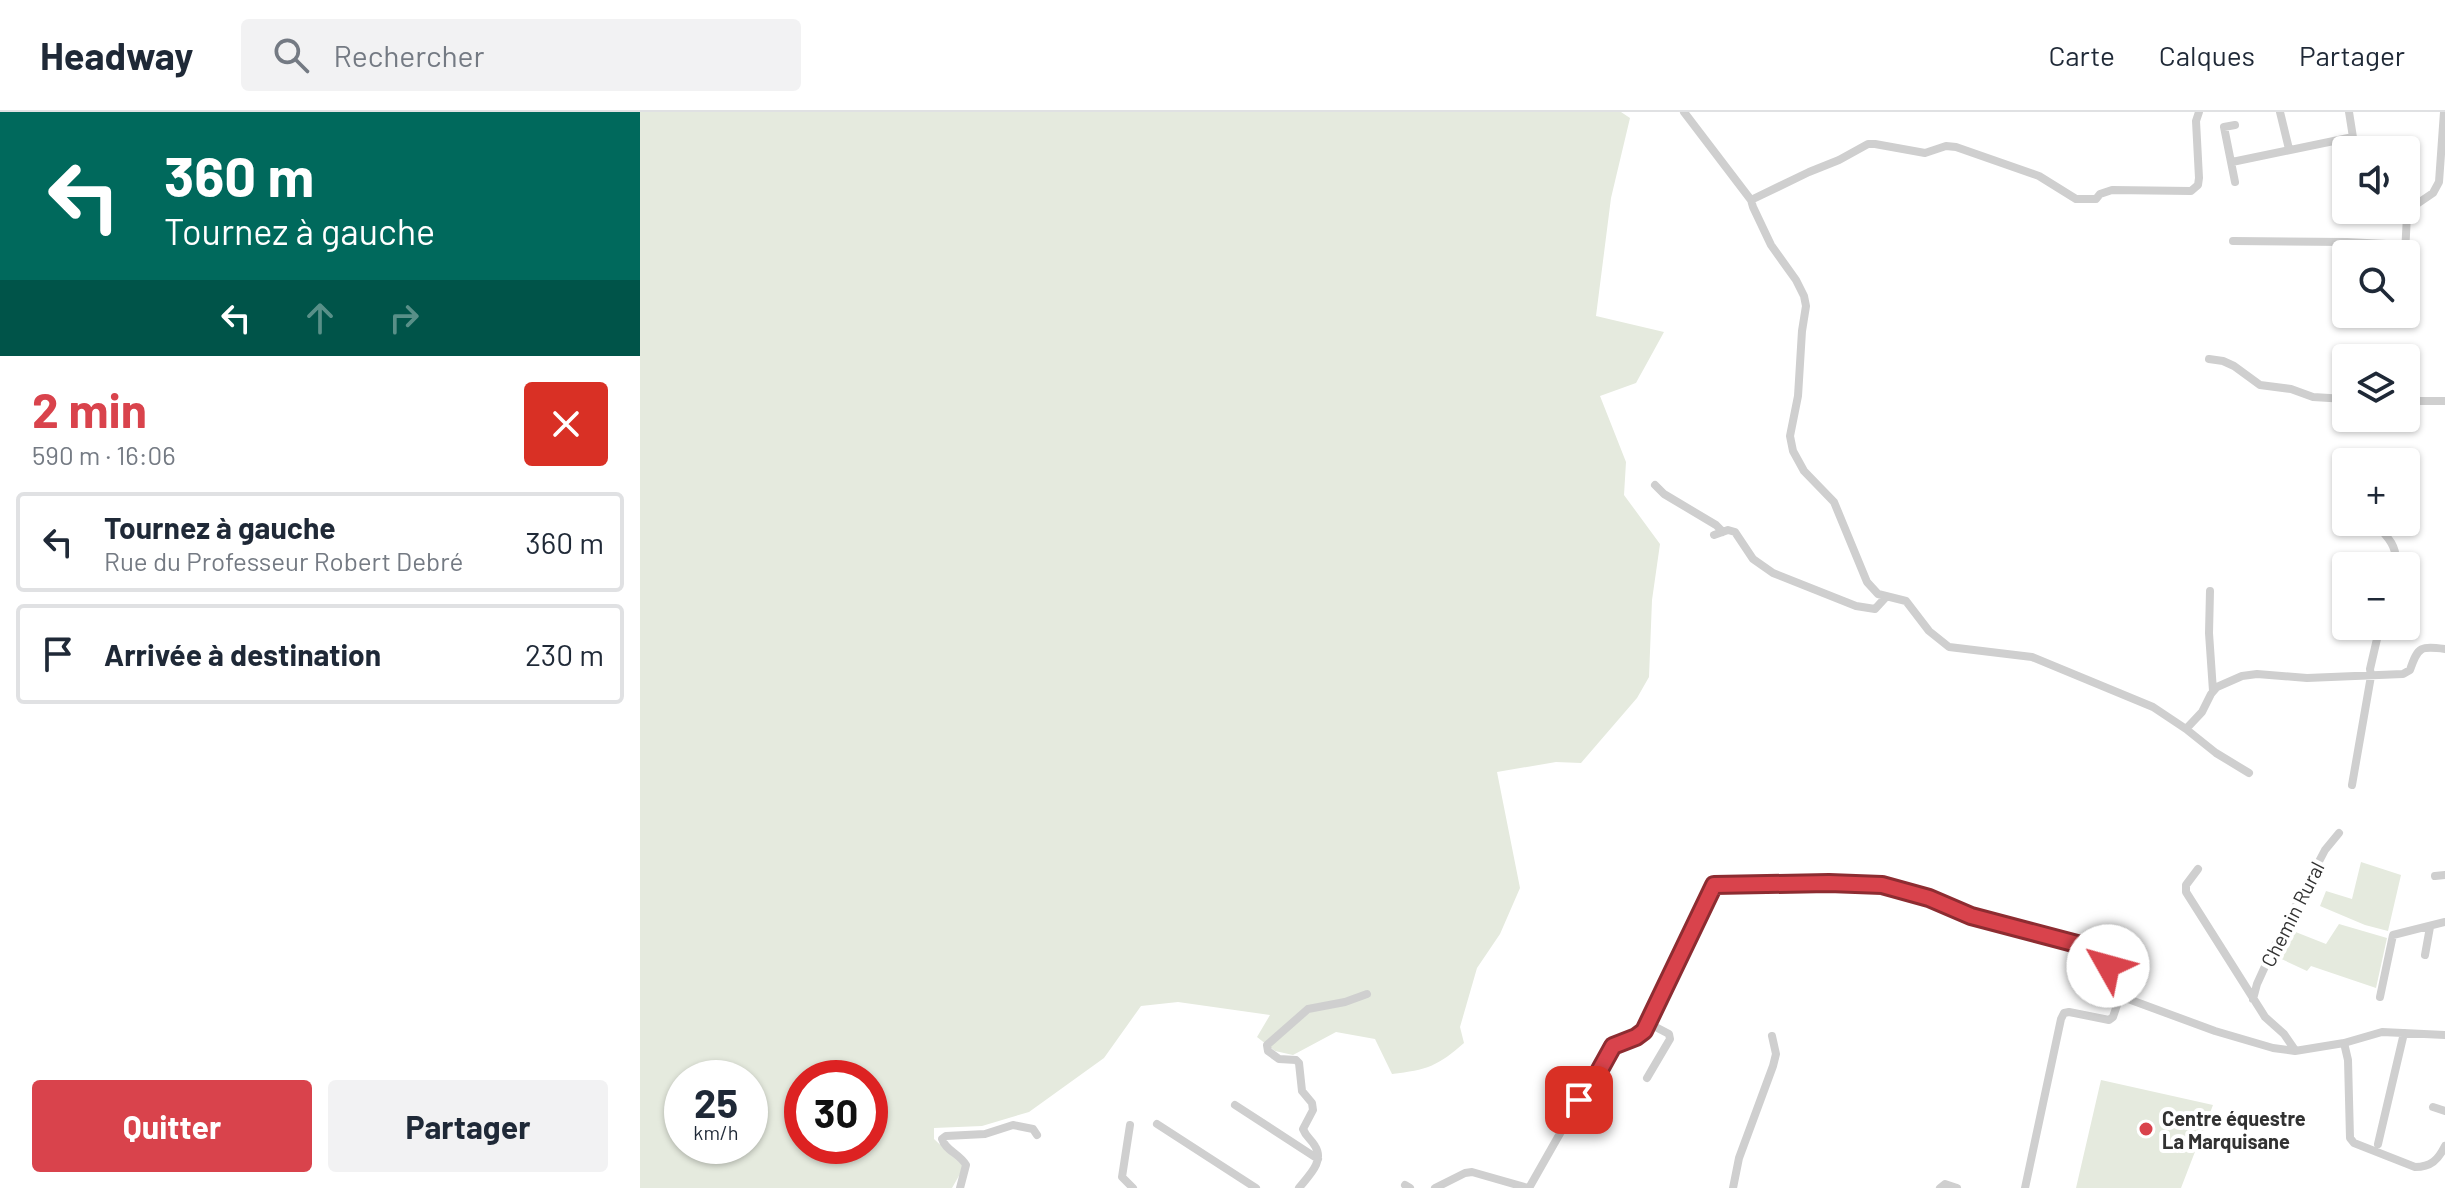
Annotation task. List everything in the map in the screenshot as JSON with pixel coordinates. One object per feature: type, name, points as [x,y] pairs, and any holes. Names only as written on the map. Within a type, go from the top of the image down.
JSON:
[{"type":"street","points":[[1684,112],[1751,200],[1771,245],[1804,296],[1806,306],[1798,396],[1790,436],[1793,451],[1804,471],[1834,502],[1867,582],[1878,594],[1906,601],[1929,631],[1949,647],[2032,657],[2153,707],[2249,773]]},
{"type":"street","points":[[1751,200],[1868,144],[1925,153],[1946,146],[1956,147],[2039,176],[2076,199],[2096,199],[2112,190],[2191,191],[2198,185],[2199,178],[2196,121],[2199,112]]},
{"type":"street","points":[[2280,112],[2289,149]]},
{"type":"street","points":[[2349,112],[2353,136]]},
{"type":"street","points":[[2406,240],[2407,215],[2411,208],[2433,193],[2439,182],[2444,112]]},
{"type":"street","points":[[2235,125],[2224,127],[2235,182]]},
{"type":"street","points":[[2232,162],[2332,141]]},
{"type":"street","points":[[2233,241],[2332,242]]},
{"type":"street","points":[[2209,359],[2234,366],[2260,385],[2332,398]]},
{"type":"street","points":[[2420,401],[2445,401]]},
{"type":"street","points":[[1655,485],[1664,494],[1716,525],[1718,534],[1728,530],[1735,532],[1753,559],[1773,573],[1868,610],[1879,607],[1886,597]]},
{"type":"street","points":[[2210,591],[2213,691]]},
{"type":"street","points":[[2352,785],[2377,640]]},
{"type":"street","points":[[2186,729],[2202,712],[2213,691],[2221,684],[2242,676],[2257,674],[2307,678],[2407,673],[2421,648],[2445,649]]},
{"type":"street","name":"Chemin Rural","points":[[2253,999],[2272,951],[2325,850],[2339,833]]},
{"type":"street","points":[[2198,869],[2186,885],[2186,892],[2265,1017],[2284,1034],[2295,1051]]},
{"type":"street","points":[[2435,876],[2445,875]]},
{"type":"street","points":[[1435,1188],[1472,1172],[1531,1188],[1608,1052],[1613,1046],[1644,1031],[1714,885],[1829,883],[1882,885],[1904,890],[1971,916],[2096,949],[2106,957],[2120,996],[2113,1017],[2109,1020],[2064,1013],[2025,1188]]},
{"type":"street","points":[[2380,997],[2393,935],[2445,922]]},
{"type":"street","points":[[2425,955],[2430,927]]},
{"type":"street","points":[[1299,1188],[1318,1159],[1318,1150],[1303,1129],[1313,1110],[1312,1103],[1302,1091],[1299,1063],[1293,1058],[1273,1056],[1267,1045],[1308,1009],[1367,994]]},
{"type":"street","points":[[2120,996],[2215,1031],[2273,1048],[2295,1051],[2344,1043],[2382,1032],[2445,1035]]},
{"type":"street","points":[[1647,1078],[1670,1039],[1669,1034],[1648,1023]]},
{"type":"street","points":[[2378,1144],[2404,1033]]},
{"type":"street","points":[[1733,1188],[1739,1158],[1773,1066],[1776,1054],[1772,1036]]},
{"type":"street","points":[[2344,1043],[2348,1060],[2350,1138],[2354,1143],[2415,1167],[2429,1165],[2445,1146]]},
{"type":"street","points":[[1235,1105],[1318,1159]]},
{"type":"street","points":[[2433,1107],[2445,1111]]},
{"type":"street","points":[[1157,1124],[1256,1188]]},
{"type":"street","points":[[960,1188],[966,1165],[943,1143],[942,1139],[946,1136],[985,1134],[1013,1125],[1033,1129],[1037,1135]]},
{"type":"street","points":[[1130,1125],[1122,1177],[1133,1188]]},
{"type":"street","points":[[1940,1188],[1945,1184],[1957,1188]]},
{"type":"shaded area","points":[[640,112],[1621,112],[1630,118],[1611,198],[1596,316],[1664,332],[1636,383],[1600,396],[1626,462],[1624,495],[1660,544],[1652,600],[1649,677],[1637,698],[1581,763],[1556,762],[1497,772],[1520,888],[1500,934],[1477,968],[1460,1027],[1464,1043],[1431,1066],[1392,1074],[1375,1039],[1336,1032],[1293,1055],[1275,1051],[1257,1037],[1270,1015],[1178,1002],[1141,1006],[1104,1058],[1029,1112],[982,1126],[934,1128],[934,1139],[964,1167],[952,1188],[640,1188]]},
{"type":"shaded area","points":[[2361,862],[2401,875],[2388,931],[2320,906],[2326,891],[2352,899]]},
{"type":"shaded area","points":[[2339,924],[2387,938],[2376,988],[2311,966],[2307,971],[2275,956],[2288,929],[2326,944]]},
{"type":"shaded area","name":"Centre équestre La Marquisane","points":[[2101,1080],[2213,1105],[2181,1188],[2076,1188]]},
{"type":"place","name":"Centre équestre La Marquisane","points":[[2146,1129]]},
{"type":"route","points":[[1579,1100],[1587,1093],[1613,1046],[1644,1031],[1714,885],[1882,885],[1929,898],[1971,916],[2096,949],[2104,953],[2108,966]]}]
